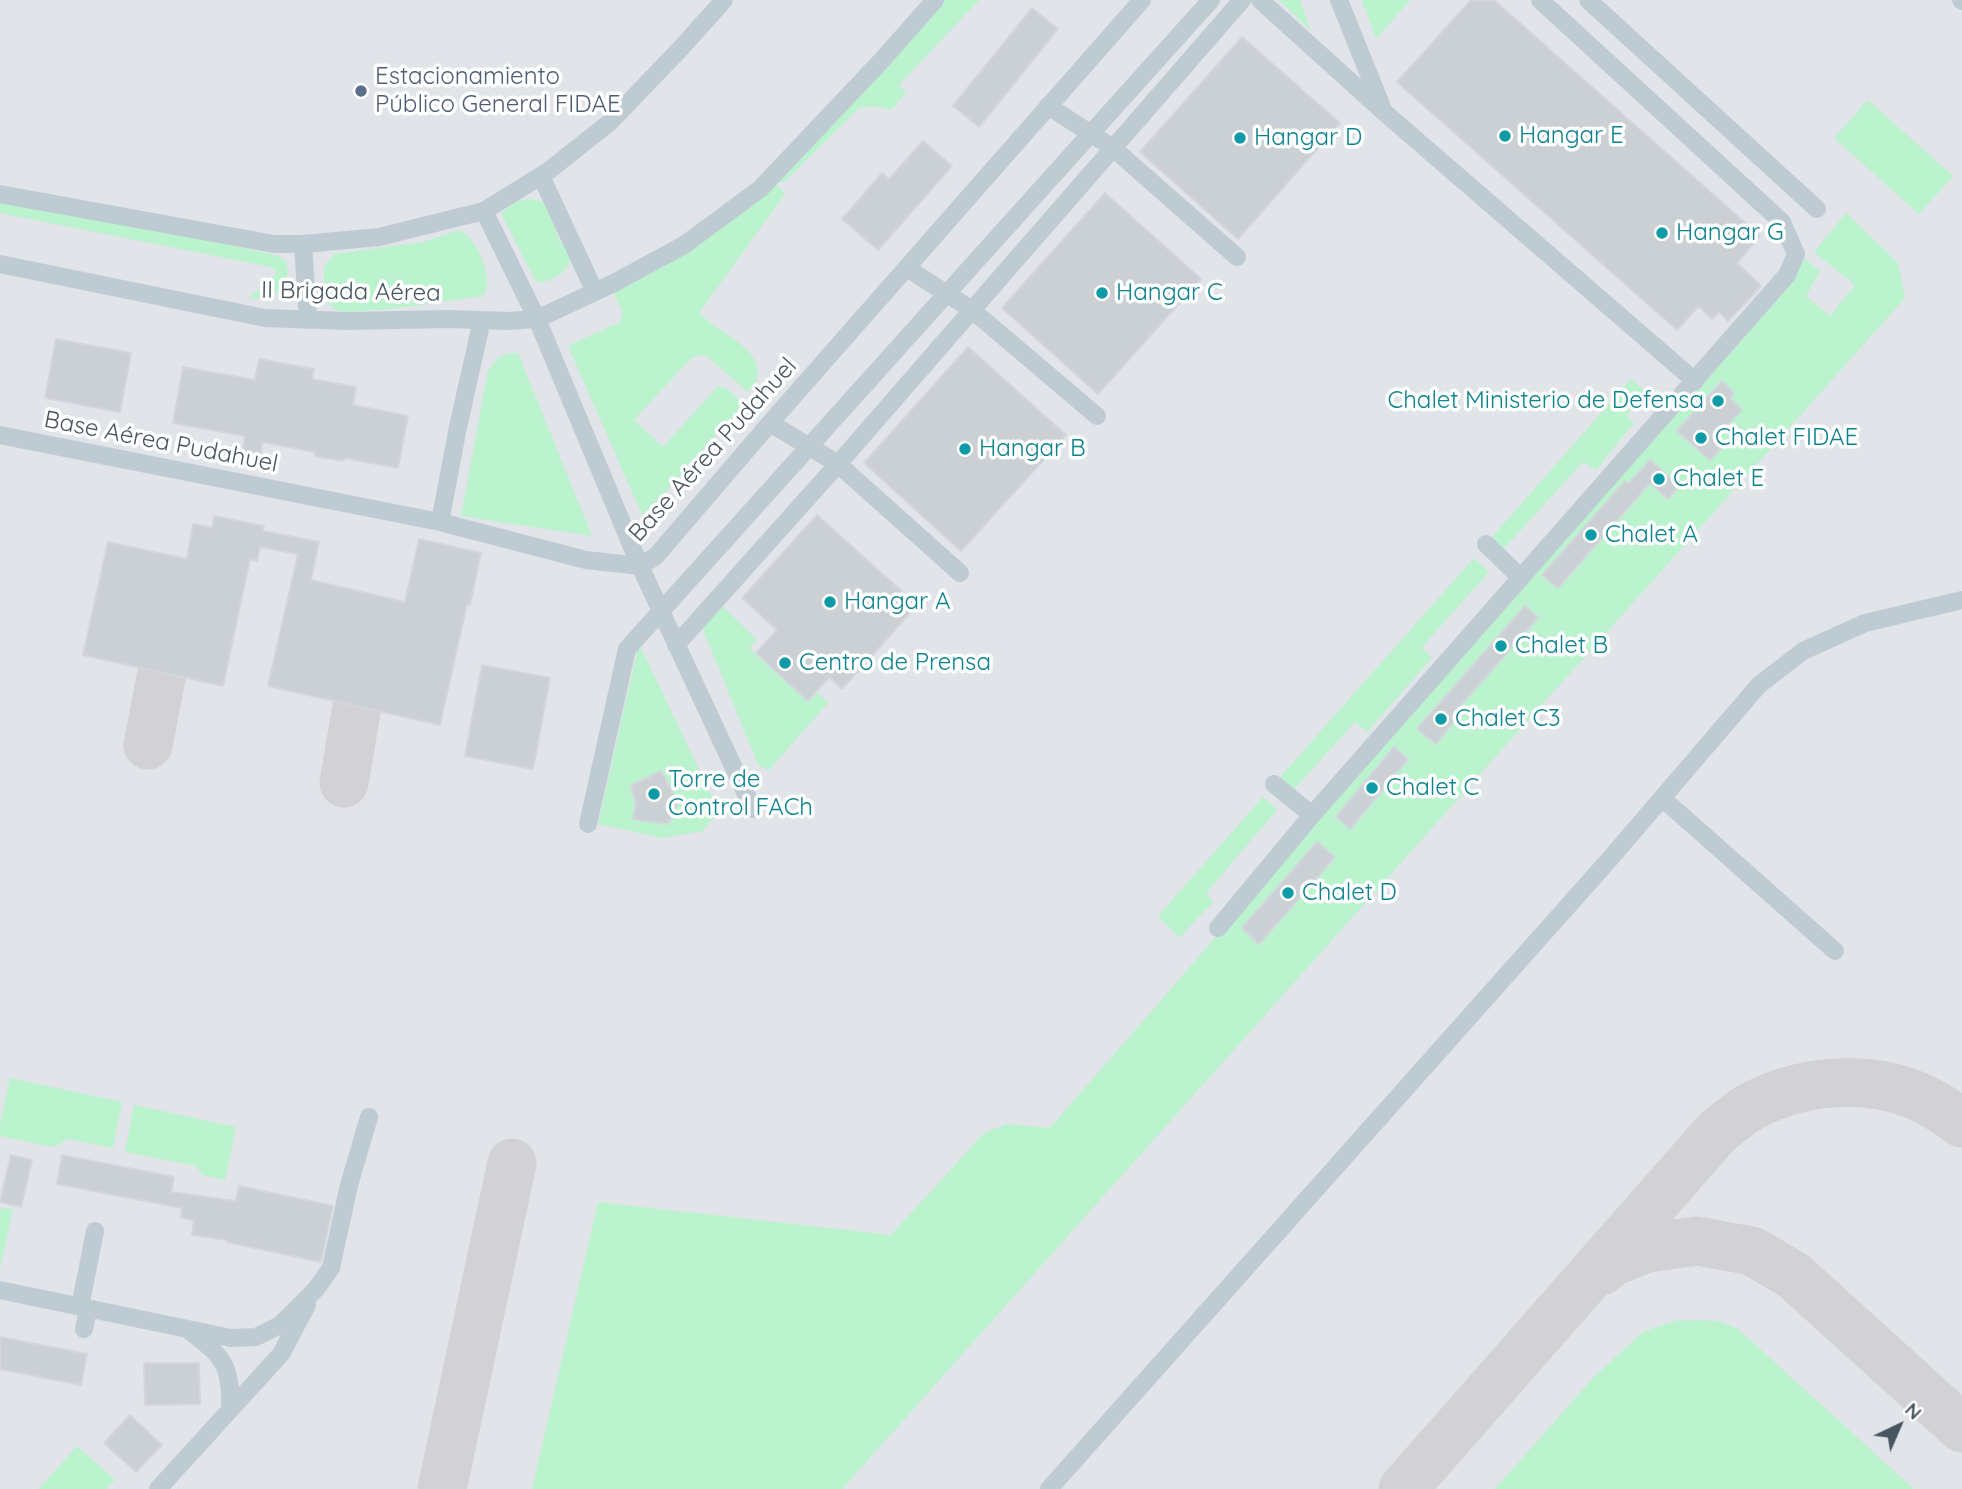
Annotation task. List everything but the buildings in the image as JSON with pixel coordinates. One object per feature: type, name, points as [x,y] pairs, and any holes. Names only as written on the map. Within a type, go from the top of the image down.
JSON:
[{"type":"street","name":"II Brigada Aérea","points":[[0,194],[274,244],[379,237],[484,211],[541,176],[609,123],[724,0]]},
{"type":"street","name":"II Brigada Aérea","points":[[0,264],[265,318],[537,319],[684,246],[760,189],[882,60],[934,0]]},
{"type":"street","name":"Base Aérea Pudahuel","points":[[0,435],[440,522],[586,560],[640,566],[656,556],[1142,0]]},
{"type":"street","points":[[588,824],[627,649],[1211,0]]},
{"type":"street","points":[[676,645],[838,464],[1242,0]]},
{"type":"street","points":[[1260,0],[1384,112],[1695,381]]},
{"type":"street","points":[[1339,0],[1384,112]]},
{"type":"street","points":[[1218,928],[1312,815],[1787,275],[1796,254],[1783,222],[1540,0]]},
{"type":"street","points":[[1588,0],[1816,209]]},
{"type":"street","points":[[1048,106],[1113,148],[1237,257]]},
{"type":"street","points":[[541,176],[596,292]]},
{"type":"street","points":[[484,211],[537,319],[640,566],[753,809]]},
{"type":"street","points":[[303,244],[308,320]]},
{"type":"street","points":[[907,268],[972,310],[1097,416]]},
{"type":"street","points":[[440,522],[482,320]]},
{"type":"street","points":[[770,423],[838,464],[960,573]]},
{"type":"street","points":[[1486,544],[1521,578]]},
{"type":"street","points":[[1049,1489],[1759,685],[1803,651],[1865,623],[1962,600]]},
{"type":"street","points":[[1274,784],[1312,815]]},
{"type":"street","points":[[1661,798],[1835,951]]},
{"type":"street","points":[[158,1489],[281,1354],[316,1289],[331,1268],[349,1185],[369,1117]]},
{"type":"street","points":[[84,1329],[84,1308],[95,1231]]},
{"type":"street","points":[[0,1290],[231,1338],[256,1337],[280,1325],[316,1289]]},
{"type":"street","points":[[185,1328],[214,1350],[228,1370],[230,1409]]},
{"type":"shaded area","points":[[0,0],[1962,0],[1962,1489],[0,1489]]},
{"type":"green space","points":[[940,0],[979,0],[899,85],[906,93],[891,110],[873,106],[859,108],[783,183],[774,173]]},
{"type":"green space","points":[[1279,0],[1300,0],[1311,31]]},
{"type":"green space","points":[[1362,0],[1410,0],[1376,39]]},
{"type":"green space","points":[[1868,100],[1953,176],[1919,214],[1834,138]]},
{"type":"green space","points":[[774,181],[785,194],[699,313],[748,351],[757,366],[756,382],[748,392],[708,357],[699,355],[690,359],[634,420],[663,447],[718,386],[727,389],[744,404],[643,517],[568,346],[620,322],[623,314],[614,292]]},
{"type":"green space","points":[[0,196],[272,254],[285,262],[287,277],[276,293],[248,299],[277,273],[271,267],[0,213]]},
{"type":"green space","points":[[537,200],[550,207],[560,241],[572,253],[569,264],[561,273],[540,283],[534,278],[501,213],[517,201]]},
{"type":"green space","points":[[1846,213],[1898,263],[1905,298],[842,1489],[532,1489],[598,1202],[891,1235],[984,1133],[1008,1124],[1050,1128],[1805,259],[1820,271],[1806,296],[1830,316],[1855,285],[1814,252]]},
{"type":"green space","points":[[459,230],[472,240],[486,270],[486,289],[483,296],[390,309],[343,312],[326,301],[324,267],[334,254],[423,242]]},
{"type":"green space","points":[[508,353],[518,353],[592,536],[461,516],[488,371],[497,359]]},
{"type":"green space","points":[[1631,379],[1648,394],[1626,415],[1634,423],[1596,470],[1583,462],[1498,555],[1486,544]]},
{"type":"green space","points":[[1474,558],[1489,572],[1422,647],[1432,658],[1367,732],[1355,722],[1288,796],[1274,784]]},
{"type":"green space","points":[[722,606],[757,640],[749,648],[808,702],[818,693],[828,703],[769,770],[758,765],[702,627]]},
{"type":"green space","points":[[639,644],[719,811],[703,831],[662,838],[598,824]]},
{"type":"green space","points":[[1263,797],[1277,810],[1206,893],[1213,902],[1179,938],[1158,916]]},
{"type":"green space","points":[[10,1078],[122,1102],[113,1148],[68,1139],[54,1147],[0,1136]]},
{"type":"green space","points":[[134,1105],[236,1127],[225,1180],[202,1175],[196,1166],[125,1152]]},
{"type":"green space","points":[[0,1208],[13,1209],[0,1269]]},
{"type":"green space","points":[[1678,1320],[1719,1321],[1738,1329],[1914,1489],[1495,1489],[1593,1378],[1643,1332]]},
{"type":"green space","points":[[77,1446],[115,1480],[106,1489],[39,1489]]},
{"type":"taxiway","points":[[148,745],[162,673]]},
{"type":"taxiway","points":[[344,783],[357,706]]},
{"type":"taxiway","points":[[1403,1489],[1717,1132],[1748,1109],[1773,1096],[1796,1089],[1844,1083],[1867,1084],[1914,1095],[1962,1123]]},
{"type":"taxiway","points":[[442,1489],[512,1163]]},
{"type":"taxiway","points":[[1601,1271],[1612,1262],[1647,1248],[1697,1241],[1752,1251],[1793,1275],[1962,1428]]},
{"type":"place","name":"Estacionamiento Público General FIDAE","points":[[361,91]]},
{"type":"place","name":"Hangar E","points":[[1505,136]]},
{"type":"place","name":"Hangar D","points":[[1240,138]]},
{"type":"place","name":"Hangar G","points":[[1662,233]]},
{"type":"place","name":"Hangar C","points":[[1102,293]]},
{"type":"place","name":"Chalet Ministerio de Defensa","points":[[1718,401]]},
{"type":"place","name":"Chalet FIDAE","points":[[1701,438]]},
{"type":"place","name":"Hangar B","points":[[965,449]]},
{"type":"place","name":"Chalet E","points":[[1659,479]]},
{"type":"place","name":"Chalet A","points":[[1591,535]]},
{"type":"place","name":"Hangar A","points":[[830,602]]},
{"type":"place","name":"Chalet B","points":[[1501,646]]},
{"type":"place","name":"Centro de Prensa","points":[[785,663]]},
{"type":"place","name":"Chalet C3","points":[[1441,719]]},
{"type":"place","name":"Chalet C","points":[[1372,788]]},
{"type":"place","name":"Torre de Control FACh","points":[[654,794]]},
{"type":"place","name":"Chalet D","points":[[1288,893]]}]
